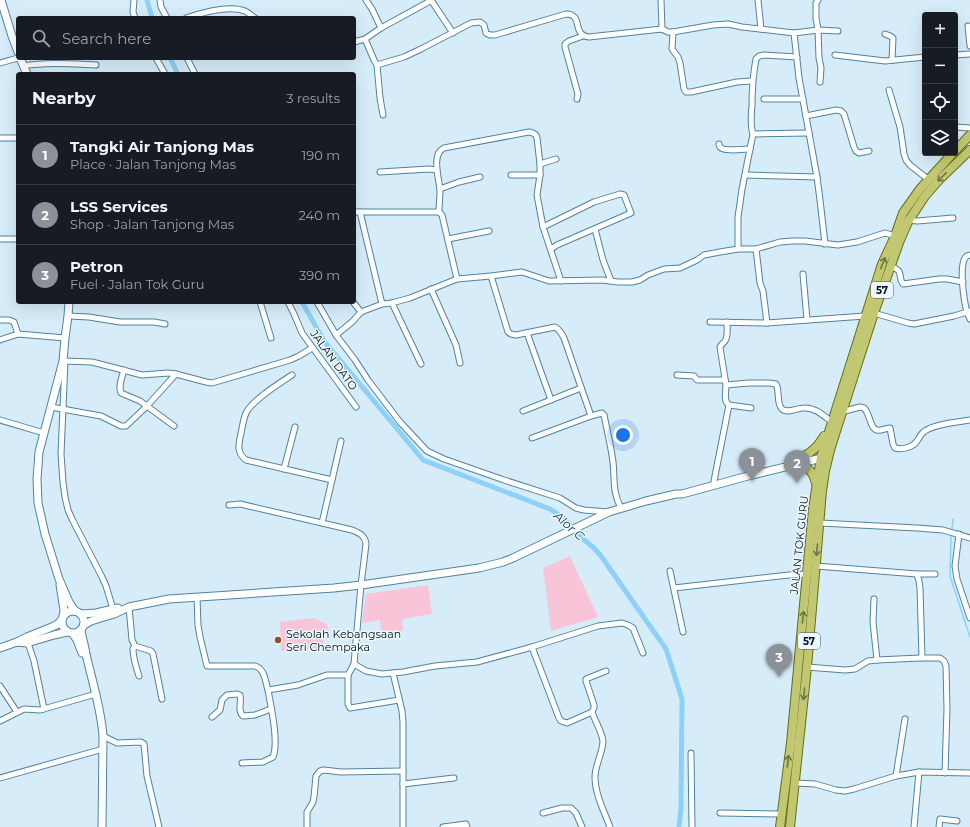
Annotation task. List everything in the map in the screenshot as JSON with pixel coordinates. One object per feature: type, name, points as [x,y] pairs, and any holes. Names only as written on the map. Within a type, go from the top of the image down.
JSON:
[{"type":"main road","points":[[1,0],[2,14],[16,47]]},
{"type":"main road","points":[[20,60],[26,72]]},
{"type":"main road","name":"JALAN TOK GURU","points":[[958,148],[970,135]]},
{"type":"main road","name":"JALAN TOK GURU","points":[[780,827],[791,743],[817,485],[826,454],[890,266],[909,220],[925,196],[970,150]]},
{"type":"main road","name":"JALAN TOK GURU","points":[[790,827],[807,667],[828,433],[882,264],[895,236],[903,213],[920,189],[950,156]]},
{"type":"main road","points":[[69,304],[64,338],[64,361],[39,452],[37,467],[37,491],[38,503],[45,534],[60,579],[69,602],[83,618],[82,627],[90,673]]},
{"type":"main road","points":[[802,457],[813,451],[828,433]]},
{"type":"main road","points":[[676,494],[683,489],[802,457],[826,454]]},
{"type":"main road","points":[[0,648],[58,624],[68,612],[96,613],[162,600],[361,585],[467,570],[491,565],[513,558],[609,512],[621,508],[676,494],[682,494],[788,466],[826,454]]},
{"type":"main road","points":[[788,466],[801,467],[810,470],[813,473],[817,485]]},
{"type":"main road","points":[[60,579],[61,597],[64,610],[62,625],[65,630],[77,640],[90,673],[101,716],[104,736],[102,827]]},
{"type":"main road","points":[[17,642],[28,643],[54,635],[79,632],[82,627],[91,621],[114,614],[128,607]]},
{"type":"main road","points":[[784,827],[786,815],[786,780]]},
{"type":"street","points":[[134,0],[133,12],[134,16]]},
{"type":"street","points":[[160,0],[161,7],[166,16]]},
{"type":"street","points":[[366,0],[372,8],[381,28]]},
{"type":"street","points":[[356,41],[365,39],[381,28],[431,0],[453,33]]},
{"type":"street","points":[[661,0],[662,29]]},
{"type":"street","points":[[758,0],[761,29]]},
{"type":"street","points":[[818,0],[816,3],[816,18],[821,68],[820,82]]},
{"type":"street","points":[[194,16],[227,9],[236,9],[245,11],[252,16]]},
{"type":"street","points":[[377,65],[422,50],[471,23],[476,22],[480,22],[484,25],[486,33],[494,35],[570,14],[576,19],[579,30],[584,36]]},
{"type":"street","points":[[577,99],[578,94],[565,44],[569,41],[584,36],[596,37],[662,29],[668,32],[673,32],[728,24],[794,33],[818,30],[838,32]]},
{"type":"street","points":[[968,26],[970,46]]},
{"type":"street","points":[[673,32],[672,49],[680,63],[686,92],[737,82],[752,81]]},
{"type":"street","points":[[794,33],[799,78],[817,178],[825,244]]},
{"type":"street","points":[[885,34],[893,38],[892,60]]},
{"type":"street","points":[[365,39],[377,65],[383,115]]},
{"type":"street","points":[[958,54],[970,54]]},
{"type":"street","points":[[738,249],[738,217],[753,134],[751,129],[752,81],[756,59],[759,56],[764,55],[797,57]]},
{"type":"street","points":[[835,55],[885,61],[922,57]]},
{"type":"street","points":[[0,64],[16,59]]},
{"type":"street","points":[[157,60],[164,72]]},
{"type":"street","points":[[188,60],[194,72]]},
{"type":"street","points":[[23,66],[47,64],[96,65]]},
{"type":"street","points":[[889,90],[900,127],[906,160],[929,180]]},
{"type":"street","points":[[764,99],[803,99]]},
{"type":"street","points":[[806,116],[836,110],[841,111],[844,114],[856,151],[859,153],[869,151]]},
{"type":"street","points":[[958,127],[970,128]]},
{"type":"street","points":[[457,279],[442,215],[439,212],[440,189],[436,170],[438,153],[444,148],[529,132],[536,135],[540,164],[537,195],[543,227],[561,281]]},
{"type":"street","points":[[753,134],[809,133]]},
{"type":"street","points":[[0,138],[16,138]]},
{"type":"street","points":[[719,144],[722,149],[728,150],[750,149]]},
{"type":"street","points":[[540,164],[556,159]]},
{"type":"street","points":[[380,172],[429,169],[436,170]]},
{"type":"street","points":[[511,175],[540,175]]},
{"type":"street","points":[[745,175],[817,178]]},
{"type":"street","points":[[440,189],[459,182],[480,177]]},
{"type":"street","points":[[543,227],[594,202],[620,194],[624,196],[631,213],[556,245],[551,249]]},
{"type":"street","points":[[356,212],[439,212]]},
{"type":"street","points":[[360,212],[382,304]]},
{"type":"street","points":[[909,220],[918,221],[953,218]]},
{"type":"street","points":[[595,229],[603,260],[611,281]]},
{"type":"street","points":[[448,239],[489,231]]},
{"type":"street","points":[[336,335],[362,312],[382,304],[410,298],[457,279],[522,272],[548,281],[602,280],[632,282],[664,269],[680,268],[704,255],[738,249],[756,249],[780,242],[793,241],[838,245],[885,233],[895,236]]},
{"type":"street","points":[[0,239],[16,239]]},
{"type":"street","points":[[756,249],[767,323]]},
{"type":"street","points":[[970,255],[964,259],[963,270],[966,305],[969,311],[970,319]]},
{"type":"street","points":[[890,266],[899,270],[903,284],[947,278],[963,282]]},
{"type":"street","points":[[803,274],[807,320]]},
{"type":"street","points":[[491,276],[508,332],[516,335],[555,327],[558,329],[564,338],[591,416]]},
{"type":"street","points":[[432,290],[456,345],[460,363]]},
{"type":"street","points":[[392,302],[420,364]]},
{"type":"street","points":[[261,304],[272,338]]},
{"type":"street","name":"JALAN DATO","points":[[289,304],[302,333],[356,407]]},
{"type":"street","points":[[318,304],[336,335],[400,422],[427,451],[444,459],[560,498],[576,508],[609,512]]},
{"type":"street","points":[[355,304],[362,312]]},
{"type":"street","points":[[874,313],[914,324],[954,316],[969,311]]},
{"type":"street","points":[[68,316],[89,317],[120,322],[154,322],[165,324]]},
{"type":"street","points":[[710,322],[767,323],[865,316]]},
{"type":"street","points":[[0,320],[9,320],[14,322],[18,334]]},
{"type":"street","points":[[714,481],[729,406],[726,401],[726,383],[720,347],[727,338],[726,322]]},
{"type":"street","points":[[527,333],[551,400]]},
{"type":"street","points":[[0,340],[18,334],[64,338]]},
{"type":"street","points":[[113,609],[102,577],[72,520],[65,497],[61,454],[64,361],[92,362],[142,375],[161,373],[176,374],[206,382],[217,382],[290,360],[312,348]]},
{"type":"street","points":[[124,370],[120,387],[121,393],[140,401],[174,426]]},
{"type":"street","points":[[51,407],[101,416],[124,426],[129,424],[147,406],[176,374]]},
{"type":"street","points":[[292,375],[270,390],[249,409],[246,414],[239,452],[246,460],[332,480]]},
{"type":"street","points":[[677,375],[694,376],[697,380],[726,383],[776,384],[779,402],[783,410],[788,411],[806,408],[812,409],[818,411],[832,422]]},
{"type":"street","points":[[523,411],[581,388]]},
{"type":"street","points":[[729,406],[751,408]]},
{"type":"street","points":[[841,412],[860,407],[864,408],[868,411],[872,427],[879,431],[890,428],[893,444],[895,448],[899,449],[912,446],[927,429],[970,420]]},
{"type":"street","points":[[532,438],[602,413],[604,415],[613,461],[615,494],[621,508]]},
{"type":"street","points":[[0,420],[44,433]]},
{"type":"street","points":[[284,469],[294,427]]},
{"type":"street","points":[[322,523],[341,441]]},
{"type":"street","points":[[229,504],[240,504],[352,530],[361,534],[366,540],[366,544],[354,664],[348,675],[348,704],[350,708],[399,700]]},
{"type":"street","points":[[820,523],[943,530],[970,538]]},
{"type":"street","points":[[958,534],[955,566],[957,579],[970,618]]},
{"type":"street","points":[[816,566],[916,574],[935,574]]},
{"type":"street","points":[[670,571],[682,632]]},
{"type":"street","points":[[674,588],[807,574]]},
{"type":"street","points":[[916,574],[920,588],[922,658]]},
{"type":"street","points":[[197,597],[198,625],[207,666],[258,667],[263,672],[268,690],[275,740],[273,757],[263,762],[242,763]]},
{"type":"street","points":[[874,599],[873,622],[877,660]]},
{"type":"street","points":[[128,607],[132,640],[135,646],[151,651],[153,654],[162,699]]},
{"type":"street","points":[[354,664],[366,671],[382,674],[435,666],[477,662],[532,647],[598,626],[622,623],[633,628],[643,653]]},
{"type":"street","points":[[28,643],[34,661],[44,709]]},
{"type":"street","points":[[135,646],[133,653],[139,676]]},
{"type":"street","points":[[532,647],[561,721],[567,723],[592,712]]},
{"type":"street","points":[[807,667],[845,670],[855,669],[868,661],[877,660],[940,658],[944,661],[946,666],[947,709],[945,773]]},
{"type":"street","points":[[606,671],[586,679],[586,681],[594,705],[592,712],[603,743],[596,769],[596,785],[610,827]]},
{"type":"street","points":[[393,673],[403,722],[403,827]]},
{"type":"street","points":[[268,690],[298,685],[327,675],[348,675]]},
{"type":"street","points":[[0,686],[17,712]]},
{"type":"street","points":[[0,722],[24,709],[40,710],[96,694]]},
{"type":"street","points":[[212,717],[220,710],[222,700],[227,695],[240,694],[240,712],[243,716],[255,715],[271,710]]},
{"type":"street","points":[[896,776],[905,719]]},
{"type":"street","points":[[104,736],[117,743],[141,742],[144,744],[147,776],[159,827]]},
{"type":"street","points":[[0,778],[103,749]]},
{"type":"street","points":[[691,753],[692,827]]},
{"type":"street","points":[[307,827],[307,812],[313,802],[316,776],[320,771],[403,772]]},
{"type":"street","points":[[914,827],[919,772]]},
{"type":"street","points":[[795,782],[815,784],[845,791],[896,776],[919,772],[970,773]]},
{"type":"street","points":[[403,784],[454,778]]},
{"type":"street","points":[[543,813],[562,808],[571,808],[576,813],[582,827]]},
{"type":"street","points":[[720,813],[782,814]]},
{"type":"street","points":[[939,827],[940,820],[957,821]]},
{"type":"street","points":[[443,827],[466,824],[467,827]]},
{"type":"shaded area","points":[[570,556],[598,617],[551,631],[543,568]]},
{"type":"shaded area","points":[[428,585],[432,614],[402,619],[403,631],[382,634],[380,620],[362,623],[366,594]]},
{"type":"shaded area","points":[[314,618],[328,625],[322,648],[281,651],[280,622]]},
{"type":"waterway","name":"Alor C","points":[[147,0],[151,16]]},
{"type":"waterway","name":"Alor C","points":[[171,60],[177,72]]},
{"type":"waterway","name":"Alor C","points":[[303,304],[324,341],[423,460],[550,509],[564,518],[601,556],[666,649],[682,699],[681,808],[679,827]]},
{"type":"waterway","points":[[953,519],[950,576],[970,637]]},
{"type":"place","name":"Tangki Air Tanjong Mas","points":[[752,481]]},
{"type":"place","name":"LSS Services","points":[[797,483]]},
{"type":"place","name":"Sekolah Kebangsaan Seri Chempaka","points":[[278,640]]},
{"type":"place","name":"Petron","points":[[779,677]]}]
